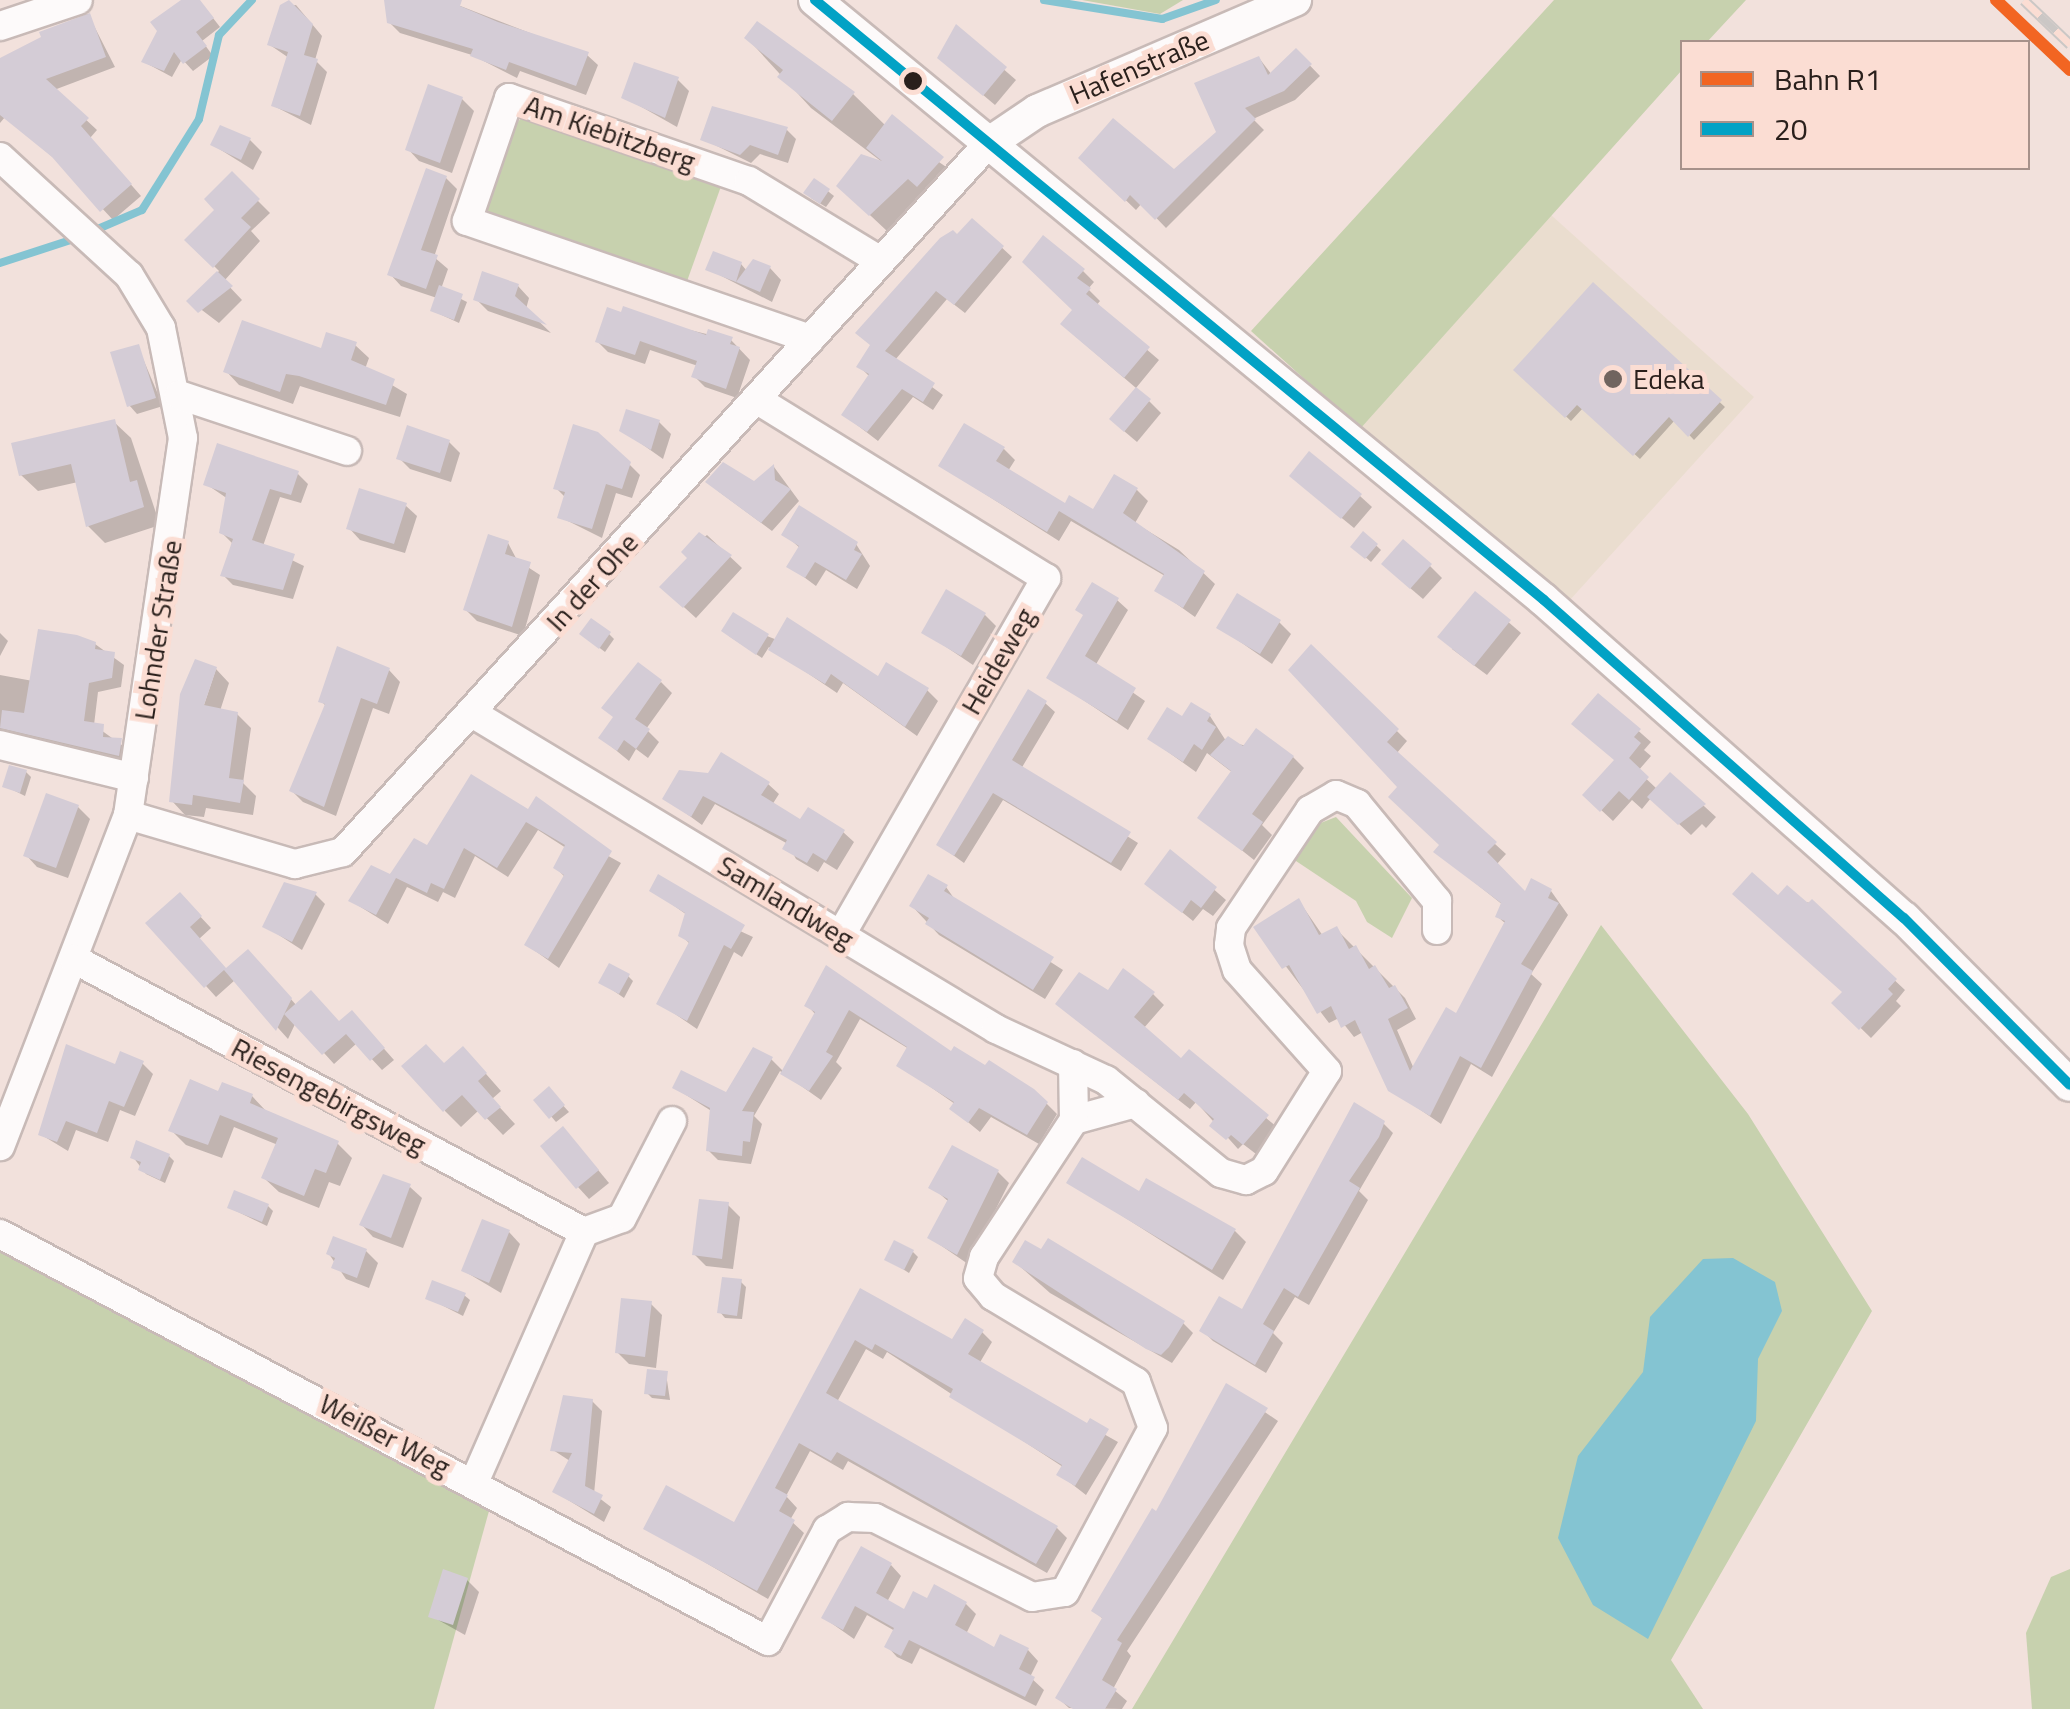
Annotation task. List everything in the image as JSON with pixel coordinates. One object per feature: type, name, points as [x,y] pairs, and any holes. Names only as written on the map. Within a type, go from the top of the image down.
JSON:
[{"type":"street","points":[[0,26],[78,0]]},
{"type":"street","points":[[815,0],[1558,612],[1904,918],[2070,1086]]},
{"type":"street","name":"Hafenstraße","points":[[988,144],[1037,112],[1296,0]]},
{"type":"street","name":"Am Kiebitzberg","points":[[810,339],[467,221],[510,98],[749,182],[879,260]]},
{"type":"street","name":"In der Ohe","points":[[128,815],[295,864],[319,862],[343,852],[988,144]]},
{"type":"street","name":"Lohnder Straße","points":[[0,157],[129,275],[160,328],[179,396],[180,492],[128,815],[0,1146]]},
{"type":"street","points":[[179,396],[348,451]]},
{"type":"street","name":"Heideweg","points":[[756,399],[1046,578],[840,936]]},
{"type":"street","name":"Samlandweg","points":[[472,712],[996,1030],[1106,1080],[1221,1173],[1246,1180],[1264,1171],[1322,1087],[1327,1071],[1317,1054],[1237,970],[1229,945],[1231,928],[1310,810],[1336,794],[1357,804],[1438,901],[1437,930]]},
{"type":"street","points":[[0,745],[134,778]]},
{"type":"street","name":"Riesengebirgsweg","points":[[74,960],[584,1232]]},
{"type":"street","points":[[1072,1064],[1074,1120],[1136,1103]]},
{"type":"street","points":[[474,1482],[584,1232],[622,1218],[672,1120]]},
{"type":"street","name":"Weißer Weg","points":[[0,1234],[768,1641],[827,1530],[848,1517],[875,1518],[1032,1597],[1064,1592],[1153,1428],[1136,1382],[993,1296],[978,1278],[984,1257],[1074,1120]]},
{"type":"shaded area","points":[[1551,215],[1754,397],[1569,601],[1360,429]]},
{"type":"green space","points":[[1082,0],[1183,0],[1160,14]]},
{"type":"green space","points":[[1554,0],[1746,0],[1709,40],[1680,40],[1680,72],[1360,429],[1251,331]]},
{"type":"green space","points":[[528,111],[724,178],[686,284],[483,212],[511,129]]},
{"type":"green space","points":[[1336,817],[1412,898],[1392,938],[1367,922],[1356,901],[1293,859],[1318,824]]},
{"type":"green space","points":[[1601,925],[1748,1114],[1872,1311],[1671,1660],[1703,1709],[1132,1709]]},
{"type":"green space","points":[[0,1234],[494,1493],[434,1709],[0,1709]]},
{"type":"green space","points":[[2070,1569],[2070,1709],[2032,1709],[2026,1633],[2051,1577]]},
{"type":"water","points":[[1733,1258],[1775,1282],[1782,1311],[1758,1359],[1756,1421],[1648,1639],[1593,1605],[1558,1538],[1578,1456],[1643,1372],[1650,1317],[1703,1259]]},
{"type":"building","points":[[181,0],[200,0],[214,18],[196,32],[207,46],[183,64],[174,52],[164,71],[141,62],[157,31],[150,22]]},
{"type":"building","points":[[289,0],[313,24],[304,55],[318,59],[300,116],[271,106],[288,52],[267,45],[280,5]]},
{"type":"building","points":[[384,0],[462,0],[460,6],[498,22],[589,52],[576,86],[509,62],[506,70],[470,56],[473,49],[387,23]]},
{"type":"building","points":[[90,13],[106,57],[46,79],[89,118],[81,126],[132,184],[100,212],[52,157],[0,115],[0,58],[41,37],[39,32]]},
{"type":"building","points":[[757,21],[855,92],[832,121],[777,77],[783,70],[744,38]]},
{"type":"building","points":[[956,24],[1007,67],[983,96],[937,58]]},
{"type":"building","points":[[1296,48],[1312,64],[1284,91],[1245,108],[1256,119],[1155,220],[1130,195],[1125,202],[1078,158],[1113,118],[1174,169],[1216,132],[1194,83],[1259,56],[1268,75]]},
{"type":"building","points":[[634,62],[679,77],[665,118],[621,98]]},
{"type":"building","points":[[428,84],[463,97],[440,163],[405,150]]},
{"type":"building","points":[[712,106],[788,127],[778,155],[750,145],[740,155],[700,140]]},
{"type":"building","points":[[892,114],[944,157],[917,187],[908,179],[869,216],[836,186],[861,154],[882,161],[866,148]]},
{"type":"building","points":[[220,125],[251,138],[241,160],[210,145]]},
{"type":"building","points":[[426,168],[447,176],[421,250],[438,255],[426,289],[387,275]]},
{"type":"building","points":[[232,171],[260,199],[241,218],[251,227],[213,268],[184,240],[214,210],[204,199]]},
{"type":"building","points":[[814,178],[830,189],[820,204],[803,193]]},
{"type":"building","points":[[972,218],[1004,246],[954,305],[936,291],[885,351],[935,383],[923,402],[902,389],[867,432],[841,415],[869,374],[856,367],[870,345],[855,333],[940,238],[953,230],[957,234]]},
{"type":"building","points":[[1043,235],[1085,269],[1077,278],[1091,288],[1086,294],[1150,347],[1124,378],[1060,324],[1072,310],[1022,262]]},
{"type":"building","points":[[713,251],[742,262],[736,282],[705,270]]},
{"type":"building","points":[[753,259],[771,266],[760,292],[736,282]]},
{"type":"building","points":[[217,271],[233,286],[198,313],[186,301]]},
{"type":"building","points":[[482,271],[519,284],[515,296],[547,325],[473,300]]},
{"type":"building","name":"Edeka","points":[[1593,282],[1722,400],[1688,437],[1669,417],[1633,456],[1577,405],[1565,418],[1513,370]]},
{"type":"building","points":[[439,285],[463,294],[454,320],[430,311]]},
{"type":"building","points":[[623,306],[706,335],[708,329],[733,337],[730,344],[740,347],[726,389],[691,377],[697,361],[640,341],[635,355],[595,342],[607,307],[621,312]]},
{"type":"building","points":[[242,320],[321,348],[326,332],[357,342],[351,360],[395,379],[386,405],[299,376],[286,374],[280,392],[223,372]]},
{"type":"building","points":[[139,344],[156,398],[127,407],[110,352]]},
{"type":"building","points":[[1136,387],[1151,399],[1124,432],[1109,419]]},
{"type":"building","points":[[626,409],[660,420],[651,450],[619,431]]},
{"type":"building","points":[[115,419],[130,482],[137,480],[144,507],[86,527],[71,464],[19,476],[11,443]]},
{"type":"building","points":[[964,423],[1005,447],[996,461],[1065,503],[1069,495],[1093,509],[1114,474],[1138,488],[1123,513],[1205,571],[1183,608],[1154,591],[1164,574],[1059,511],[1047,532],[938,466]]},
{"type":"building","points":[[573,424],[598,432],[631,462],[622,489],[606,484],[592,529],[557,518],[565,492],[553,489]]},
{"type":"building","points":[[407,425],[450,440],[440,473],[396,459]]},
{"type":"building","points":[[217,443],[299,471],[291,495],[270,489],[252,540],[295,554],[283,590],[220,576],[233,539],[219,533],[226,493],[203,485]]},
{"type":"building","points":[[1309,451],[1362,494],[1341,519],[1289,476]]},
{"type":"building","points":[[723,462],[754,481],[774,464],[775,480],[791,489],[761,523],[705,482]]},
{"type":"building","points":[[359,488],[407,503],[394,544],[346,529]]},
{"type":"building","points":[[799,505],[858,542],[854,550],[862,554],[846,580],[815,562],[805,578],[786,567],[799,546],[781,535]]},
{"type":"building","points":[[1363,531],[1378,544],[1365,559],[1350,547]]},
{"type":"building","points":[[699,532],[732,555],[683,608],[659,587],[687,558],[681,552]]},
{"type":"building","points":[[488,534],[509,541],[505,554],[531,562],[512,627],[463,610]]},
{"type":"building","points":[[1403,539],[1432,564],[1410,589],[1381,564]]},
{"type":"building","points":[[1092,582],[1119,598],[1085,656],[1136,688],[1117,721],[1046,678],[1083,615],[1075,610]]},
{"type":"building","points":[[946,589],[986,613],[961,656],[921,633]]},
{"type":"building","points":[[1475,591],[1511,620],[1474,666],[1437,637]]},
{"type":"building","points":[[1237,593],[1281,620],[1260,654],[1216,628]]},
{"type":"building","points":[[733,612],[769,634],[756,655],[721,631]]},
{"type":"building","points":[[787,617],[878,676],[886,662],[929,688],[905,727],[831,674],[825,684],[768,650]]},
{"type":"building","points":[[591,618],[611,632],[599,649],[579,634]]},
{"type":"building","points":[[38,629],[77,635],[96,642],[95,649],[115,652],[112,678],[89,683],[84,721],[104,724],[103,737],[122,738],[119,756],[0,728],[2,710],[24,713]]},
{"type":"building","points":[[1311,644],[1399,729],[1387,742],[1497,842],[1487,852],[1525,891],[1531,878],[1552,889],[1548,898],[1559,903],[1521,964],[1533,971],[1481,1068],[1460,1056],[1430,1116],[1388,1091],[1355,1020],[1341,1028],[1331,1006],[1317,1014],[1289,965],[1282,969],[1253,927],[1299,898],[1319,935],[1337,926],[1349,949],[1356,945],[1369,969],[1375,965],[1389,988],[1395,985],[1408,1008],[1388,1019],[1410,1071],[1446,1007],[1456,1013],[1505,921],[1495,917],[1501,903],[1433,852],[1439,845],[1388,797],[1397,787],[1288,670]]},
{"type":"building","points":[[337,646],[390,668],[377,704],[361,698],[324,807],[289,791],[325,704],[318,702]]},
{"type":"building","points":[[195,659],[217,667],[204,705],[238,712],[229,778],[244,780],[240,803],[193,795],[192,805],[169,802],[180,694]]},
{"type":"building","points":[[638,662],[662,680],[635,719],[650,729],[636,749],[624,740],[617,751],[598,738],[613,717],[601,708]]},
{"type":"building","points":[[1028,689],[1047,701],[1012,760],[1131,832],[1111,863],[993,793],[954,856],[936,845]]},
{"type":"building","points":[[1598,693],[1641,729],[1634,737],[1641,743],[1629,758],[1649,777],[1629,800],[1619,791],[1600,812],[1582,795],[1614,760],[1571,724]]},
{"type":"building","points":[[1191,702],[1211,714],[1207,721],[1216,727],[1202,750],[1194,744],[1183,762],[1147,739],[1167,707],[1182,716]]},
{"type":"building","points":[[1256,728],[1294,756],[1252,814],[1263,822],[1242,851],[1197,818],[1231,771],[1210,755],[1228,736],[1243,746]]},
{"type":"building","points":[[721,752],[770,782],[761,795],[800,819],[808,807],[845,830],[826,861],[813,853],[807,863],[782,849],[787,840],[703,796],[691,817],[662,799],[679,770],[708,773]]},
{"type":"building","points":[[9,765],[27,770],[20,793],[2,787]]},
{"type":"building","points":[[1670,772],[1706,804],[1678,825],[1647,797]]},
{"type":"building","points":[[471,774],[528,809],[536,796],[612,851],[548,959],[524,945],[564,875],[553,868],[565,845],[526,822],[497,868],[464,848],[444,889],[431,883],[427,893],[396,878],[376,915],[348,901],[371,865],[390,874],[414,838],[427,845]]},
{"type":"building","points":[[46,793],[79,805],[56,868],[23,856]]},
{"type":"building","points":[[1170,849],[1217,887],[1201,908],[1191,900],[1182,913],[1144,884]]},
{"type":"building","points":[[1752,872],[1778,895],[1787,885],[1808,903],[1812,899],[1897,979],[1888,989],[1893,994],[1859,1030],[1831,1003],[1842,992],[1732,894]]},
{"type":"building","points":[[658,874],[745,925],[731,949],[724,945],[687,1021],[656,1004],[689,942],[678,936],[685,913],[649,891]]},
{"type":"building","points":[[928,874],[948,885],[944,891],[1054,957],[1033,990],[925,924],[929,918],[909,906]]},
{"type":"building","points":[[284,882],[317,892],[292,942],[262,927]]},
{"type":"building","points":[[180,892],[202,916],[190,927],[226,968],[248,949],[292,998],[276,1031],[224,970],[204,988],[145,923]]},
{"type":"building","points":[[609,963],[630,974],[619,994],[598,983]]},
{"type":"building","points":[[826,965],[951,1051],[954,1046],[985,1065],[989,1060],[1034,1089],[1048,1102],[1027,1135],[979,1108],[968,1123],[949,1109],[954,1102],[896,1066],[907,1047],[849,1010],[826,1052],[833,1056],[809,1091],[780,1074],[815,1012],[804,1006]]},
{"type":"building","points":[[1123,968],[1155,992],[1134,1017],[1181,1058],[1189,1049],[1269,1115],[1243,1145],[1231,1135],[1226,1140],[1209,1126],[1214,1119],[1184,1093],[1178,1100],[1055,1004],[1079,972],[1108,990]]},
{"type":"building","points":[[311,990],[339,1021],[352,1010],[385,1048],[370,1061],[346,1034],[322,1055],[284,1014]]},
{"type":"building","points":[[66,1044],[115,1064],[120,1051],[144,1061],[124,1107],[109,1101],[97,1133],[66,1121],[57,1142],[38,1135]]},
{"type":"building","points":[[426,1044],[444,1063],[463,1046],[487,1073],[478,1081],[501,1107],[485,1120],[462,1095],[443,1112],[401,1066]]},
{"type":"building","points":[[753,1047],[773,1057],[742,1111],[754,1112],[750,1142],[743,1141],[742,1156],[706,1151],[710,1108],[672,1088],[681,1070],[726,1092]]},
{"type":"building","points":[[190,1079],[218,1091],[222,1082],[253,1094],[250,1103],[339,1141],[326,1173],[315,1169],[304,1196],[261,1178],[278,1138],[220,1115],[208,1145],[168,1131]]},
{"type":"building","points":[[549,1086],[565,1105],[549,1119],[533,1100]]},
{"type":"building","points":[[1354,1102],[1385,1121],[1379,1137],[1349,1181],[1360,1188],[1298,1297],[1284,1288],[1263,1324],[1274,1331],[1255,1365],[1199,1331],[1219,1296],[1242,1309]]},
{"type":"building","points":[[563,1126],[599,1170],[576,1189],[540,1146]]},
{"type":"building","points":[[136,1140],[170,1154],[160,1180],[138,1170],[141,1162],[130,1158]]},
{"type":"building","points":[[952,1145],[999,1170],[957,1255],[927,1238],[948,1199],[928,1188]]},
{"type":"building","points":[[1082,1157],[1139,1191],[1146,1178],[1236,1229],[1212,1270],[1066,1183]]},
{"type":"building","points":[[383,1174],[411,1184],[391,1238],[359,1225]]},
{"type":"building","points":[[234,1190],[269,1204],[262,1222],[227,1208]]},
{"type":"building","points":[[699,1199],[729,1202],[722,1259],[692,1255]]},
{"type":"building","points":[[482,1219],[510,1230],[489,1283],[461,1271]]},
{"type":"building","points":[[333,1236],[367,1249],[357,1278],[331,1268],[335,1258],[326,1254]]},
{"type":"building","points":[[1048,1238],[1185,1321],[1169,1347],[1161,1355],[1146,1349],[1012,1262],[1025,1240],[1041,1249]]},
{"type":"building","points":[[894,1240],[914,1250],[904,1270],[884,1260]]},
{"type":"building","points":[[722,1277],[742,1279],[737,1316],[717,1313]]},
{"type":"building","points":[[432,1280],[466,1293],[458,1312],[425,1299]]},
{"type":"building","points":[[860,1288],[952,1339],[965,1318],[984,1330],[968,1354],[1087,1423],[1090,1418],[1109,1429],[1075,1486],[1056,1475],[1062,1465],[949,1397],[953,1389],[875,1344],[872,1350],[855,1340],[826,1393],[1058,1526],[1036,1564],[837,1452],[831,1461],[799,1443],[775,1488],[788,1495],[779,1511],[795,1520],[757,1591],[643,1529],[666,1485],[734,1522]]},
{"type":"building","points":[[621,1298],[652,1301],[645,1357],[615,1353]]},
{"type":"building","points":[[647,1369],[668,1371],[665,1396],[644,1394]]},
{"type":"building","points":[[1226,1383],[1268,1408],[1117,1640],[1122,1643],[1102,1680],[1117,1689],[1105,1709],[1073,1709],[1055,1698],[1102,1618],[1091,1611],[1152,1508],[1156,1511]]},
{"type":"building","points":[[563,1395],[593,1399],[585,1486],[603,1495],[594,1514],[552,1492],[572,1453],[550,1451]]},
{"type":"building","points":[[861,1546],[892,1563],[876,1593],[904,1609],[913,1591],[927,1598],[934,1584],[967,1602],[955,1625],[994,1647],[1000,1634],[1029,1648],[1019,1669],[1035,1677],[1025,1697],[909,1640],[901,1656],[884,1647],[894,1628],[855,1606],[843,1630],[821,1618]]},
{"type":"building","points":[[443,1569],[468,1578],[453,1625],[428,1617]]},
{"type":"waterway","points":[[93,231],[142,210],[199,119],[219,35],[252,0]]},
{"type":"waterway","points":[[1044,0],[1162,19],[1216,0]]},
{"type":"waterway","points":[[0,263],[80,237]]},
{"type":"railway","points":[[1996,0],[2070,70]]},
{"type":"railway","points":[[2024,0],[2070,44]]},
{"type":"rail line","name":"R1","points":[[1996,0],[2070,70]]},
{"type":"transit line","name":"20","points":[[815,0],[1544,600],[1904,918],[2070,1085]]},
{"type":"place","name":"Edeka","points":[[1613,379]]}]
